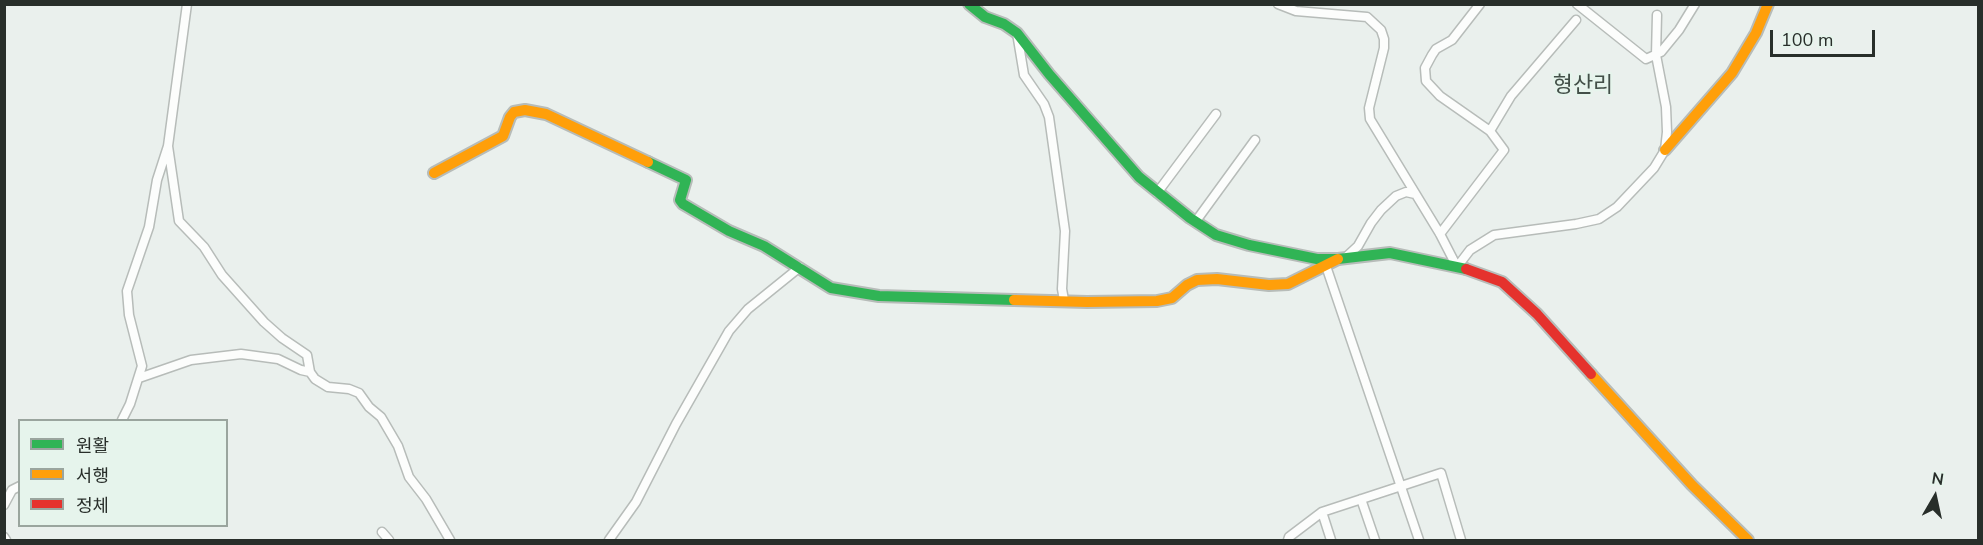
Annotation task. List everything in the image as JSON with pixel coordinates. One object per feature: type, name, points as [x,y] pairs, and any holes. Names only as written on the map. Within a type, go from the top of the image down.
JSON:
[{"type":"street","points":[[122,419],[142,366],[129,315],[127,291],[149,226],[157,180],[168,146],[187,4]]},
{"type":"street","points":[[969,4],[985,17],[1004,24],[1017,33],[1119,157],[1157,193],[1216,235],[1238,243],[1317,259],[1382,253],[1457,267],[1496,279],[1523,300],[1692,485],[1749,540]]},
{"type":"street","points":[[1278,4],[1296,11],[1367,17],[1381,30],[1384,48],[1369,108],[1370,119],[1440,234],[1457,267]]},
{"type":"street","points":[[1440,234],[1504,150],[1490,131],[1440,96],[1426,81],[1425,68],[1436,49],[1452,40],[1480,4]]},
{"type":"street","points":[[1577,4],[1646,59],[1661,52],[1679,30],[1695,4]]},
{"type":"street","points":[[1457,267],[1470,250],[1494,236],[1599,219],[1617,207],[1636,189],[1654,168],[1665,150],[1732,73],[1756,33],[1768,4]]},
{"type":"street","points":[[1657,15],[1656,55],[1666,107],[1665,150]]},
{"type":"street","points":[[1490,131],[1511,96],[1576,20]]},
{"type":"street","points":[[1017,33],[1024,75],[1044,104],[1049,117],[1065,231],[1062,289],[1064,300]]},
{"type":"street","points":[[434,173],[503,136],[514,112],[525,110],[546,114],[686,180],[680,200],[683,204],[729,231],[764,246],[831,288],[879,296],[915,298],[1087,302],[1166,300],[1172,298],[1191,282],[1204,280],[1288,284],[1342,258],[1358,246],[1371,223],[1396,196],[1407,192],[1415,194]]},
{"type":"street","points":[[1157,193],[1216,114]]},
{"type":"street","points":[[1196,221],[1255,140]]},
{"type":"street","points":[[168,146],[179,221],[204,247],[222,275],[264,322],[307,355],[310,372],[315,379],[328,387],[349,389],[359,393],[369,407],[381,417],[398,446],[409,477],[426,499],[450,540]]},
{"type":"street","points":[[1326,266],[1419,540]]},
{"type":"street","points":[[609,540],[636,502],[676,424],[729,331],[748,309],[800,267]]},
{"type":"street","points":[[139,378],[190,360],[241,354],[278,359],[310,372]]},
{"type":"street","points":[[1288,540],[1322,512],[1441,473],[1461,540]]},
{"type":"street","points":[[4,505],[12,490],[18,487]]},
{"type":"street","points":[[1361,499],[1375,540]]},
{"type":"street","points":[[1322,512],[1331,540]]},
{"type":"street","points":[[382,532],[389,540]]},
{"type":"traffic: fast","points":[[969,4],[985,17],[1004,24],[1017,33],[1049,74],[1139,177],[1190,218],[1216,235],[1249,245],[1317,259],[1390,253],[1466,269]]},
{"type":"traffic: fast","points":[[648,162],[686,180],[680,200],[683,204],[729,231],[764,246],[831,288],[879,296],[1014,300]]},
{"type":"traffic: slow","points":[[1665,150],[1732,73],[1756,33],[1768,4]]},
{"type":"traffic: slow","points":[[434,173],[503,136],[514,112],[525,110],[546,114],[648,162]]},
{"type":"traffic: slow","points":[[1014,300],[1157,301],[1172,298],[1197,280],[1217,279],[1269,285],[1288,284],[1338,259]]},
{"type":"traffic: slow","points":[[1591,374],[1692,485],[1748,540]]},
{"type":"traffic: jam","points":[[1466,269],[1502,282],[1537,314],[1591,374]]},
{"type":"district","name":"형산리","points":[[1583,87]]}]
